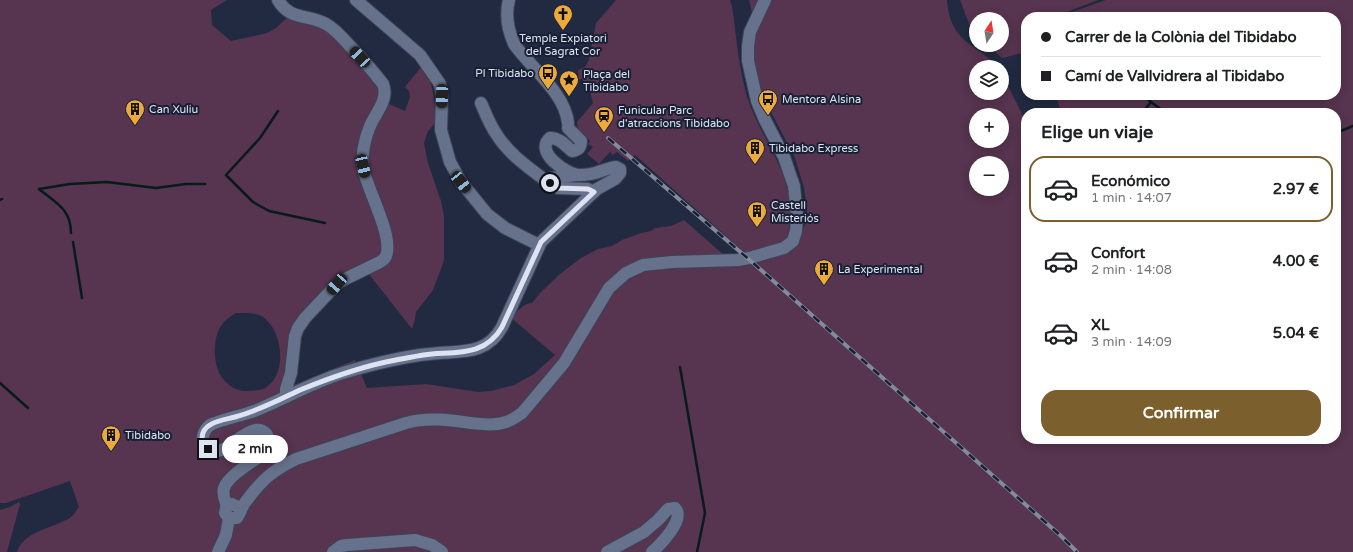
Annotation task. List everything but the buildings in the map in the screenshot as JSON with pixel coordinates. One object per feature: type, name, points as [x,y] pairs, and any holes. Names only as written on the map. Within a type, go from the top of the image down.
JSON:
[{"type":"street","points":[[278,0],[284,8],[293,14],[327,24],[338,34],[383,84],[385,93],[382,103],[369,128],[364,149],[363,166],[367,184],[385,233],[387,255],[380,262],[337,284],[305,318],[298,328],[295,336],[291,373],[286,389],[286,397]]},
{"type":"street","points":[[356,0],[420,55],[440,84],[442,96],[441,130],[450,162],[461,182],[487,214],[505,228],[539,245]]},
{"type":"street","points":[[509,0],[507,15],[511,37],[519,50],[557,96],[567,114],[568,125],[581,141],[580,148],[572,151],[555,138],[550,138],[547,141],[545,150],[547,155],[556,163],[576,175]]},
{"type":"street","points":[[228,512],[234,504],[240,511],[265,478],[284,465],[296,459],[406,422],[421,419],[440,419],[494,425],[514,419],[522,414],[564,363],[609,288],[636,268],[652,263],[749,258],[784,248],[790,243],[795,235],[797,223],[797,203],[794,186],[784,156],[764,118],[757,101],[748,61],[750,32],[765,0]]},
{"type":"street","points":[[481,103],[495,132],[508,150],[523,164],[558,188],[588,189],[594,192]]},
{"type":"street","points":[[218,552],[226,535],[228,512],[224,495],[226,485],[237,473],[266,452],[269,448],[270,441],[267,434],[255,430],[225,448],[215,451],[208,449],[204,444],[202,437],[204,430],[214,423],[247,414],[345,372],[430,354],[468,351],[486,344],[497,336],[502,327],[539,245],[602,185],[618,176],[620,169],[613,167],[584,175],[552,178],[550,183]]},
{"type":"street","points":[[607,552],[644,532],[667,510],[670,508],[675,508],[678,514],[674,524],[667,536],[652,552]]},
{"type":"street","points":[[333,552],[341,546],[409,539],[425,542],[442,552]]},
{"type":"shaded area","points":[[0,0],[227,0],[211,10],[212,25],[231,41],[267,33],[276,28],[289,16],[319,26],[332,33],[353,52],[379,88],[387,103],[405,111],[410,97],[409,91],[405,87],[422,66],[431,86],[436,122],[428,131],[424,143],[428,163],[441,201],[444,216],[444,261],[433,290],[416,312],[412,329],[368,273],[342,286],[301,330],[292,386],[355,360],[367,388],[426,384],[478,392],[491,391],[514,385],[534,374],[555,355],[510,317],[523,306],[532,303],[560,274],[581,258],[598,249],[612,246],[622,240],[651,231],[655,228],[671,226],[684,220],[725,256],[795,246],[805,225],[807,210],[804,188],[795,158],[760,91],[753,50],[756,29],[749,0],[947,0],[950,19],[953,26],[962,38],[969,44],[969,52],[980,52],[991,60],[969,60],[969,100],[1009,100],[1009,88],[1021,112],[1021,444],[1341,444],[1341,108],[1060,108],[1057,100],[1341,100],[1341,12],[1072,12],[1106,0],[1353,0],[1353,552],[17,552],[20,545],[26,539],[40,531],[64,521],[74,514],[79,507],[70,481],[6,503],[0,503]],"holes":[[[236,313],[260,315],[269,323],[278,340],[280,360],[275,378],[267,387],[258,390],[242,391],[232,387],[221,376],[216,363],[215,347],[218,332],[221,325],[226,320]]]},
{"type":"shaded area","points":[[616,0],[730,0],[740,64],[750,106],[786,182],[790,209],[789,233],[785,241],[747,255],[635,155],[628,161],[617,152],[613,155],[610,152],[599,164],[587,154],[593,147],[588,144],[590,141],[578,129],[577,122],[593,103],[589,87],[588,88],[582,79],[579,79],[578,70],[585,67],[589,60],[596,23]]},
{"type":"shaded area","points":[[960,0],[1098,0],[1067,12],[1021,12],[1021,53],[1002,58],[996,52],[1009,52],[1009,12],[969,12],[969,24]]},
{"type":"shaded area","points":[[19,502],[20,504],[7,552],[0,552],[0,510]]},
{"type":"waterway","points":[[1149,100],[1159,108]]},
{"type":"waterway","points":[[1146,108],[1151,102]]},
{"type":"waterway","points":[[278,111],[260,138],[226,175],[253,202],[269,211],[325,223]]},
{"type":"waterway","points":[[1341,131],[1353,126]]},
{"type":"waterway","points":[[39,189],[70,184],[107,182],[156,188],[186,184],[205,184]]},
{"type":"waterway","points":[[39,189],[57,203],[65,212],[68,218],[71,233]]},
{"type":"waterway","points":[[73,242],[82,298]]},
{"type":"waterway","points":[[680,367],[705,513],[697,552]]},
{"type":"waterway","points":[[0,383],[28,408]]},
{"type":"railway","points":[[608,138],[752,262],[1061,536],[1077,552]]},
{"type":"place","name":"Temple Expiatori del Sagrat Cor","points":[[563,31]]},
{"type":"place","name":"Pl Tibidabo","points":[[548,90]]},
{"type":"place","name":"Plaça del Tibidabo","points":[[569,97]]},
{"type":"place","name":"Mentora Alsina","points":[[768,116]]},
{"type":"place","name":"Can Xuliu","points":[[135,126]]},
{"type":"place","name":"Funicular Parc d'atraccions Tibidabo","points":[[604,133]]},
{"type":"place","name":"Tibidabo Express","points":[[755,165]]},
{"type":"place","name":"Castell Misteriós","points":[[757,228]]},
{"type":"place","name":"La Experimental","points":[[824,286]]},
{"type":"place","name":"Tibidabo","points":[[111,452]]},
{"type":"route","points":[[208,449],[204,444],[202,437],[204,430],[210,425],[247,414],[345,372],[394,360],[430,354],[456,353],[477,349],[491,342],[497,336],[502,327],[541,242],[594,192],[588,189],[558,188],[550,183]]}]
